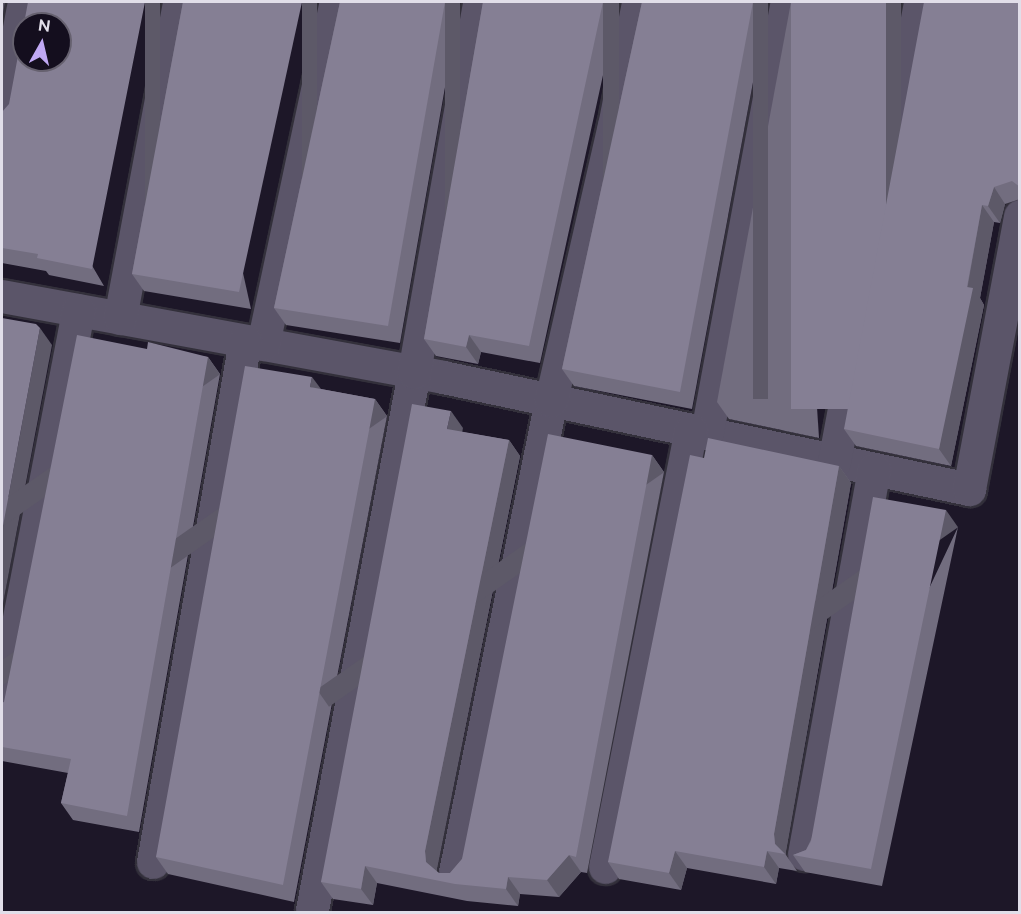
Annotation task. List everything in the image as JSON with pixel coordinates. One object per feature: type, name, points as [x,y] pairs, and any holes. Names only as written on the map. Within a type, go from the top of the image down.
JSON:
[{"type":"street","points":[[2,117],[24,2]]},
{"type":"street","points":[[120,318],[179,2]]},
{"type":"street","points":[[153,862],[254,343],[336,2]]},
{"type":"street","points":[[312,910],[414,372],[479,2]]},
{"type":"street","points":[[454,872],[551,400],[614,126],[638,2]]},
{"type":"street","points":[[605,867],[699,431],[787,2]]},
{"type":"street","points":[[834,462],[920,2]]},
{"type":"street","points":[[2,296],[414,372],[969,489],[1020,216]]},
{"type":"street","points":[[2,706],[78,310]]},
{"type":"street","points":[[804,854],[874,469]]},
{"type":"building","points":[[28,2],[145,2],[92,269],[37,258],[38,254],[2,248],[2,112],[9,104],[15,72],[72,72],[72,12],[26,12]]},
{"type":"building","points":[[183,2],[302,2],[239,292],[132,274]]},
{"type":"building","points":[[340,2],[445,2],[388,326],[274,308]]},
{"type":"building","points":[[483,2],[603,2],[529,346],[469,335],[466,347],[424,339]]},
{"type":"building","points":[[642,2],[753,2],[680,392],[562,369]]},
{"type":"building","points":[[791,2],[886,2],[886,409],[791,409]]},
{"type":"building","points":[[924,2],[1020,2],[1020,187],[1012,181],[994,187],[988,206],[982,205],[967,287],[973,288],[939,449],[844,429]]},
{"type":"building","points":[[2,318],[36,324],[40,328],[2,531]]},
{"type":"building","points":[[77,335],[147,349],[148,342],[208,357],[127,816],[61,803],[71,759],[2,747],[2,703]]},
{"type":"building","points":[[245,366],[312,377],[310,387],[375,399],[283,885],[156,857]]},
{"type":"building","points":[[412,404],[451,411],[447,429],[509,440],[425,851],[426,862],[439,873],[450,873],[462,859],[548,434],[652,455],[576,857],[569,855],[547,880],[508,877],[506,889],[455,884],[365,866],[361,889],[321,882]]},
{"type":"building","points":[[708,438],[839,466],[774,834],[775,844],[785,854],[767,851],[764,867],[675,851],[669,873],[608,862],[690,455],[704,458]]},
{"type":"building","points":[[873,497],[946,510],[871,869],[793,855],[806,850],[811,841]]}]
